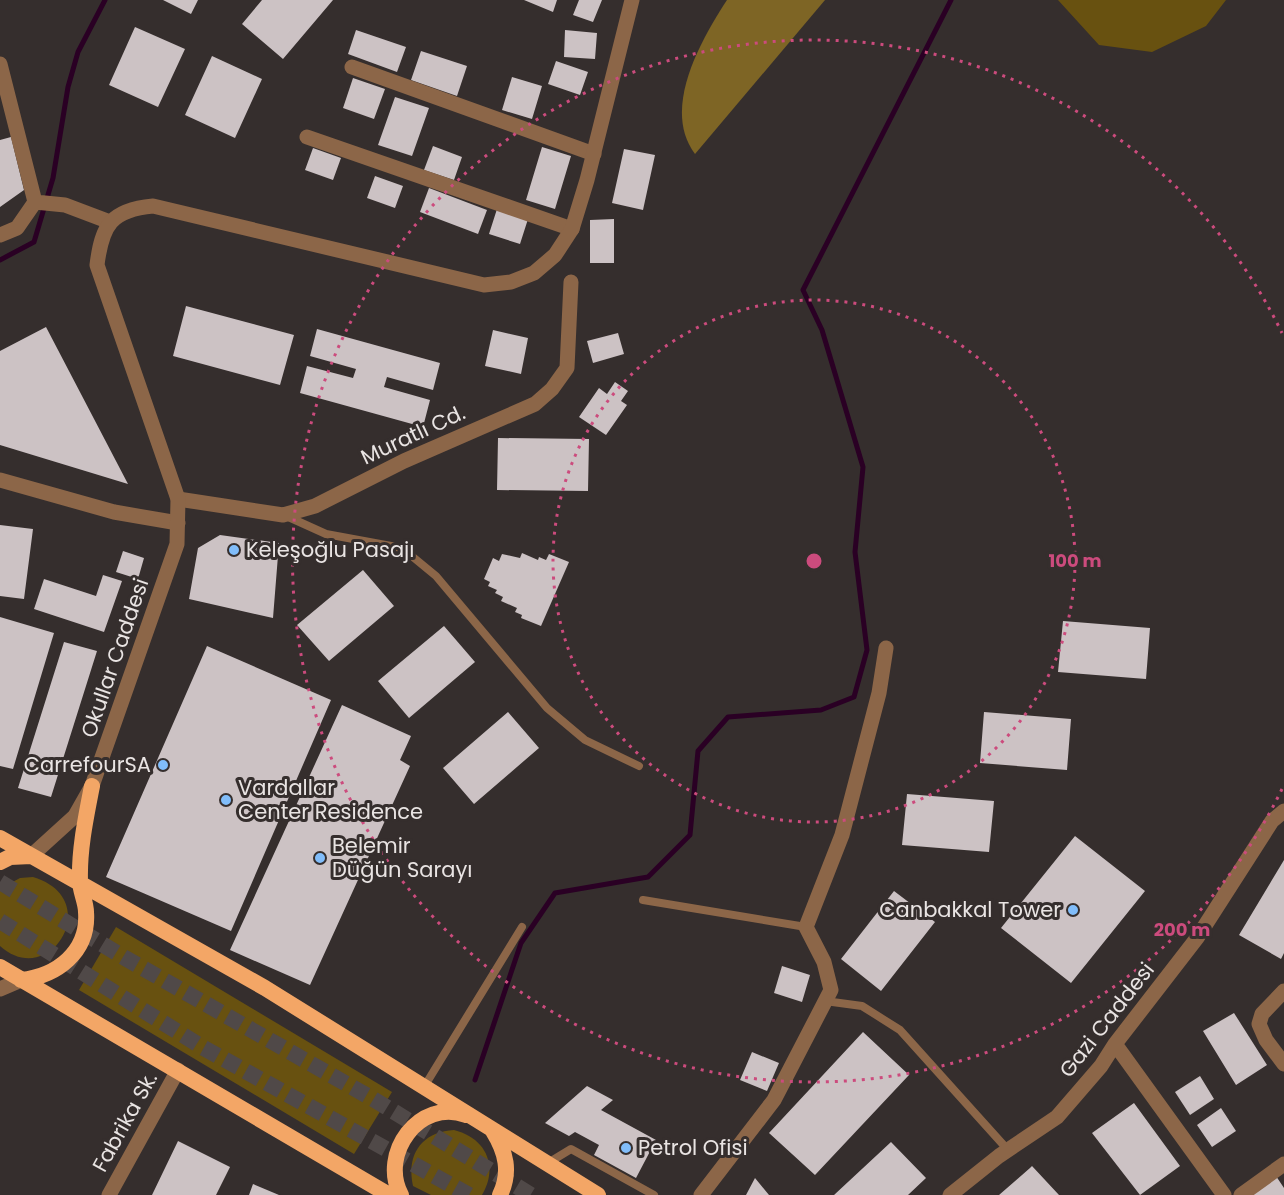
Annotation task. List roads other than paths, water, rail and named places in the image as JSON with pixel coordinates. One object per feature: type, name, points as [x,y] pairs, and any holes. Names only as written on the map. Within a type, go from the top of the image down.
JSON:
[{"type":"highway","points":[[21,980],[38,978],[57,970],[72,958],[81,942],[86,911],[80,884],[83,837],[92,786]]},
{"type":"highway","points":[[0,838],[265,988],[598,1195]]},
{"type":"highway","points":[[0,862],[10,857],[31,856]]},
{"type":"highway","points":[[0,968],[389,1195]]},
{"type":"highway","points":[[401,1195],[396,1185],[394,1166],[398,1147],[409,1130],[424,1119],[443,1113],[462,1114],[482,1122],[493,1131],[502,1145],[506,1161],[506,1178],[500,1195]]},
{"type":"street","points":[[35,202],[65,205],[110,222],[129,208],[153,206],[484,285],[511,282],[534,273],[555,255],[572,229],[594,154],[632,0]]},
{"type":"street","points":[[0,64],[35,202],[17,228],[0,235]]},
{"type":"street","points":[[352,68],[594,154]]},
{"type":"street","points":[[307,137],[572,229]]},
{"type":"street","name":"Okullar Caddesi","points":[[31,856],[75,816],[92,786],[177,544],[178,499],[97,266],[100,240],[110,222]]},
{"type":"street","name":"Muratlı Cd.","points":[[178,499],[283,514],[315,506],[404,461],[535,404],[552,389],[567,368],[571,282]]},
{"type":"street","points":[[0,480],[114,513],[178,523]]},
{"type":"street","points":[[701,1195],[774,1100],[831,990],[824,962],[806,927],[842,835],[879,693],[886,648]]},
{"type":"street","name":"Gazi Caddesi","points":[[950,1195],[1008,1150],[1057,1117],[1101,1066],[1115,1044],[1197,938],[1272,821],[1284,811]]},
{"type":"street","points":[[0,989],[21,980]]},
{"type":"street","points":[[1284,991],[1262,1014],[1259,1024],[1266,1040],[1284,1064]]},
{"type":"street","points":[[1115,1044],[1224,1195]]},
{"type":"street","name":"Fabrika Sk.","points":[[109,1195],[178,1070]]},
{"type":"street","points":[[1241,1195],[1284,1164]]},
{"type":"lane","points":[[283,514],[326,534],[402,548],[436,576],[547,708],[585,740],[639,766]]},
{"type":"lane","points":[[643,900],[806,927]]},
{"type":"lane","points":[[424,1087],[522,927]]},
{"type":"lane","points":[[825,1001],[862,1006],[900,1030],[1008,1150]]},
{"type":"lane","points":[[548,1163],[571,1149],[654,1195]]},
{"type":"waterway","points":[[0,260],[34,242],[53,178],[68,87],[78,52],[105,0]]},
{"type":"waterway","points":[[475,1080],[521,943],[555,893],[648,877],[690,835],[698,751],[728,717],[821,710],[854,697],[867,650],[855,552],[863,467],[822,330],[803,290],[951,0]]},
{"type":"tunnel","points":[[0,882],[125,958],[373,1099],[531,1195]]},
{"type":"tunnel","points":[[0,921],[202,1047],[469,1195]]},
{"type":"place","name":"Keleşoğlu Pasajı","points":[[234,550]]},
{"type":"place","name":"CarrefourSA","points":[[163,765]]},
{"type":"place","name":"Vardallar Center Residence","points":[[226,800]]},
{"type":"place","name":"Belemir Düğün Sarayı","points":[[320,858]]},
{"type":"place","name":"Canbakkal Tower","points":[[1073,910]]},
{"type":"place","name":"Petrol Ofisi","points":[[626,1148]]}]
